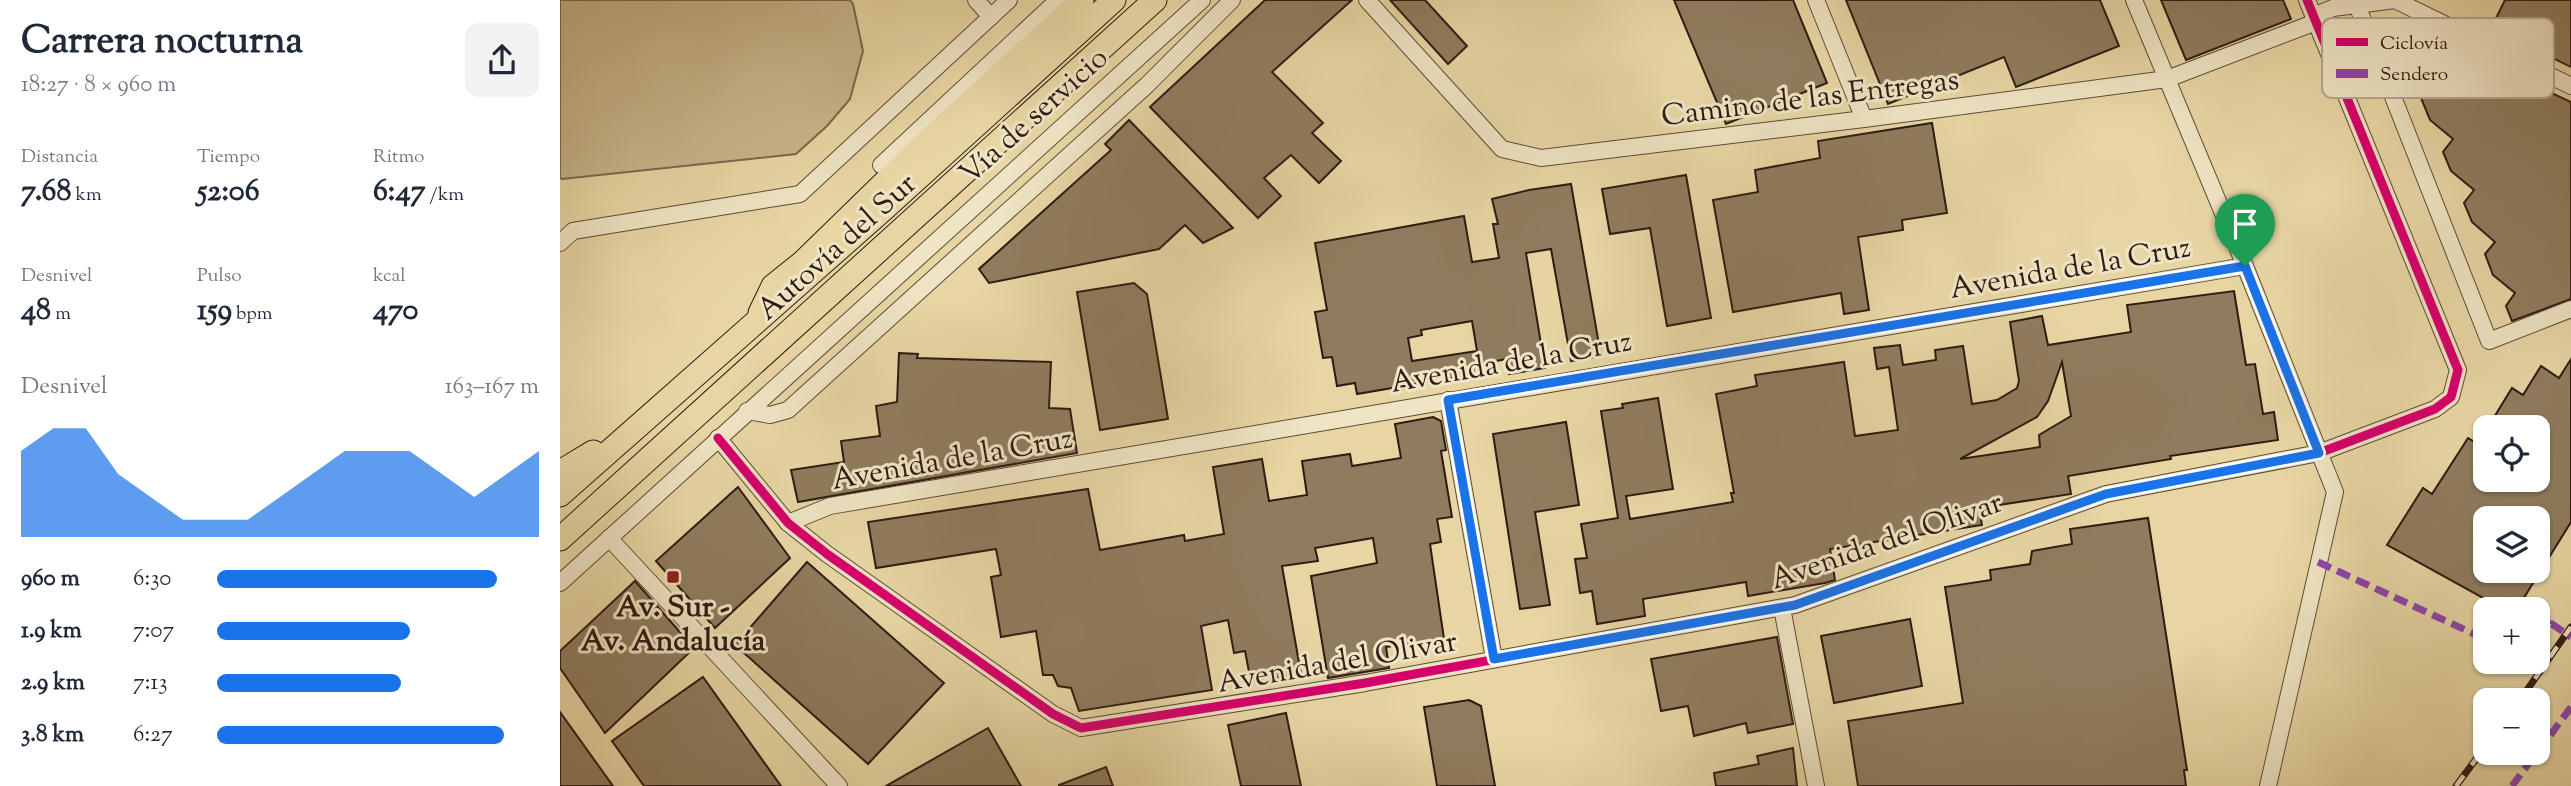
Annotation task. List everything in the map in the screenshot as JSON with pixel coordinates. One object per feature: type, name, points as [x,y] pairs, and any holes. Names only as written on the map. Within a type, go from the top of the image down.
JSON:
[{"type":"highway","points":[[773,286],[803,262],[920,146],[1082,0]]},
{"type":"highway","name":"Autovía del Sur","points":[[560,495],[756,323],[1114,0]]},
{"type":"highway","name":"Autovía del Sur","points":[[560,539],[1155,0]]},
{"type":"highway","points":[[756,323],[773,286],[794,256],[881,165]]},
{"type":"highway","points":[[560,472],[635,428]]},
{"type":"street","points":[[976,0],[991,17]]},
{"type":"street","points":[[560,243],[573,231],[800,194],[1009,0]]},
{"type":"street","points":[[881,165],[1058,0]]},
{"type":"street","name":"Vía de servicio","points":[[560,583],[1202,0]]},
{"type":"street","points":[[747,411],[770,415],[788,410],[1147,85],[1232,0]]},
{"type":"street","name":"Camino de las Entregas","points":[[1367,0],[1502,149],[1541,158],[2166,79],[2315,19],[2333,8],[2395,0],[2432,18]]},
{"type":"street","points":[[1816,0],[1864,119]]},
{"type":"street","points":[[2134,0],[2245,266],[2335,492],[2268,786]]},
{"type":"street","points":[[2307,0],[2315,19]]},
{"type":"street","points":[[2357,5],[2362,18]]},
{"type":"street","name":"Avenida del Olivar","points":[[2315,19],[2322,36]]},
{"type":"street","name":"Camino de las Entregas","points":[[2554,78],[2571,86]]},
{"type":"street","name":"Avenida del Olivar","points":[[718,438],[789,523],[827,554],[1053,714],[1081,728],[1352,685],[1782,608],[2106,494],[2319,453],[2435,410],[2451,397],[2458,370],[2347,98]]},
{"type":"street","points":[[2394,98],[2489,341],[2571,309]]},
{"type":"street","name":"Avenida de la Cruz","points":[[789,523],[830,506],[2245,266]]},
{"type":"street","points":[[1448,400],[1494,659]]},
{"type":"street","points":[[609,538],[839,786]]},
{"type":"street","points":[[1782,608],[1816,786]]},
{"type":"shaded area","points":[[560,0],[850,0],[863,51],[850,99],[827,126],[796,154],[562,179]]},
{"type":"building","points":[[1265,0],[1352,0],[1272,72],[1323,123],[1312,133],[1341,161],[1319,183],[1291,155],[1264,178],[1281,196],[1258,218],[1150,107]]},
{"type":"building","points":[[1390,0],[1425,0],[1467,46],[1448,64]]},
{"type":"building","points":[[1674,0],[1793,0],[1827,83],[1726,124]]},
{"type":"building","points":[[1846,0],[2100,0],[2119,46],[2016,87],[2004,57],[1888,104]]},
{"type":"building","points":[[2161,0],[2283,0],[2291,19],[2186,60]]},
{"type":"building","points":[[2505,0],[2571,0],[2571,67],[2554,59],[2554,18],[2496,18]]},
{"type":"building","points":[[2554,94],[2571,102],[2571,299],[2512,321],[2506,306],[2515,293],[2493,275],[2485,254],[2495,242],[2472,222],[2464,203],[2474,190],[2451,171],[2443,152],[2453,139],[2430,120],[2421,98],[2554,98]]},
{"type":"building","points":[[1129,120],[1233,228],[1203,243],[1185,225],[1159,249],[989,283],[979,269],[1111,150],[1105,144]]},
{"type":"building","points":[[1932,123],[1947,213],[1902,220],[1903,230],[1858,237],[1869,310],[1844,314],[1841,293],[1733,312],[1713,200],[1758,192],[1755,170],[1820,158],[1818,141]]},
{"type":"building","points":[[1686,175],[1711,318],[1667,326],[1650,228],[1610,234],[1602,189]]},
{"type":"building","points":[[1571,184],[1601,356],[1571,361],[1551,249],[1526,253],[1545,368],[1509,374],[1506,359],[1473,366],[1474,374],[1357,394],[1355,383],[1337,386],[1332,357],[1323,358],[1315,312],[1327,310],[1315,243],[1464,216],[1472,262],[1499,258],[1493,224],[1498,224],[1492,199]],"holes":[[[1472,321],[1477,351],[1412,361],[1408,338],[1422,335],[1421,330]]]},
{"type":"building","points":[[1134,283],[1147,294],[1168,419],[1100,430],[1077,292]]},
{"type":"building","points":[[2234,291],[2246,365],[2255,364],[2263,414],[2274,412],[2278,440],[2170,456],[2171,459],[2068,476],[2071,494],[1979,508],[1982,525],[1830,549],[1835,580],[1748,596],[1746,582],[1643,599],[1645,616],[1597,624],[1592,591],[1580,593],[1575,559],[1587,558],[1581,524],[1618,518],[1601,411],[1623,408],[1622,404],[1658,398],[1673,489],[1626,496],[1630,519],[1733,502],[1731,493],[1734,493],[1716,394],[1757,386],[1755,375],[1844,362],[1855,436],[1898,430],[1889,367],[1877,369],[1874,348],[1900,345],[1903,365],[1936,360],[1935,350],[1963,346],[1972,404],[1997,400],[2017,388],[2019,381],[2010,322],[2042,316],[2048,345],[2131,332],[2127,305]],"holes":[[[2062,362],[2071,416],[2039,435],[2040,447],[1960,459],[2037,417],[2048,401]]]},
{"type":"building","points":[[899,353],[918,354],[917,358],[1051,362],[1049,408],[1070,409],[1077,453],[798,502],[791,470],[844,462],[841,441],[880,436],[876,406],[897,402]]},
{"type":"building","points":[[2571,359],[2571,522],[2550,556],[2550,506],[2473,506],[2473,583],[2533,583],[2524,597],[2481,597],[2387,545],[2423,488],[2432,494],[2468,438],[2473,441],[2473,492],[2550,492],[2550,415],[2495,415],[2512,388],[2523,395],[2541,366],[2559,378]]},
{"type":"building","points":[[1433,417],[1441,421],[1446,450],[1441,451],[1452,517],[1437,519],[1441,542],[1430,544],[1444,639],[1386,647],[1389,668],[1328,678],[1311,576],[1377,563],[1373,538],[1315,548],[1318,561],[1282,566],[1301,674],[1251,682],[1245,651],[1234,653],[1228,620],[1201,626],[1212,690],[1079,711],[1071,688],[1058,686],[1053,675],[1043,675],[1036,631],[1001,637],[991,577],[1001,575],[996,549],[876,568],[868,522],[1088,489],[1100,550],[1184,535],[1185,541],[1224,534],[1213,467],[1262,459],[1269,501],[1307,495],[1302,461],[1350,454],[1352,466],[1401,458],[1395,424]]},
{"type":"building","points":[[1566,422],[1579,505],[1535,512],[1550,605],[1520,609],[1493,434]]},
{"type":"building","points":[[738,487],[790,558],[715,628],[656,561]]},
{"type":"building","points":[[2148,518],[2187,770],[2184,770],[2186,786],[1858,786],[1848,721],[1963,703],[1945,587],[1991,580],[1990,570],[2030,564],[2032,551],[2072,544],[2070,529]]},
{"type":"building","points":[[807,562],[944,683],[868,764],[735,645]]},
{"type":"building","points":[[635,581],[694,648],[605,733],[560,668],[560,651]]},
{"type":"building","points":[[1910,619],[1922,686],[1834,703],[1821,636]]},
{"type":"building","points":[[1777,637],[1793,724],[1748,733],[1746,723],[1694,736],[1688,706],[1661,711],[1651,659]]},
{"type":"building","points":[[703,677],[781,786],[644,786],[612,741]]},
{"type":"building","points":[[1469,700],[1481,706],[1495,786],[1437,786],[1424,707]]},
{"type":"building","points":[[560,712],[613,786],[560,786]]},
{"type":"building","points":[[1286,713],[1301,786],[1241,786],[1228,725]]},
{"type":"building","points":[[988,728],[1021,786],[886,786]]},
{"type":"building","points":[[1793,748],[1797,786],[1716,786],[1714,773],[1759,764],[1757,756]]},
{"type":"building","points":[[1106,767],[1113,786],[1059,786],[1059,785]]},
{"type":"railway","points":[[2528,688],[2571,627]]},
{"type":"railway","points":[[2456,786],[2473,763]]},
{"type":"marked path","points":[[2318,562],[2473,633]]},
{"type":"marked path","points":[[2550,626],[2552,624],[2571,637]]},
{"type":"marked path","points":[[2550,736],[2571,707]]},
{"type":"marked path","points":[[2512,786],[2527,765]]},
{"type":"cycle path","points":[[2307,0],[2322,37]]},
{"type":"cycle path","points":[[718,438],[788,523],[827,554],[1053,714],[1081,728],[1365,683],[1795,605],[2106,494],[2319,453],[2435,409],[2451,397],[2458,370],[2347,98]]},
{"type":"place","name":"Av. Sur - Av. Andalucía","points":[[673,577]]},
{"type":"route","points":[[2245,266],[2319,453],[2106,494],[1795,605],[1494,659],[1448,400],[2245,266]]}]
